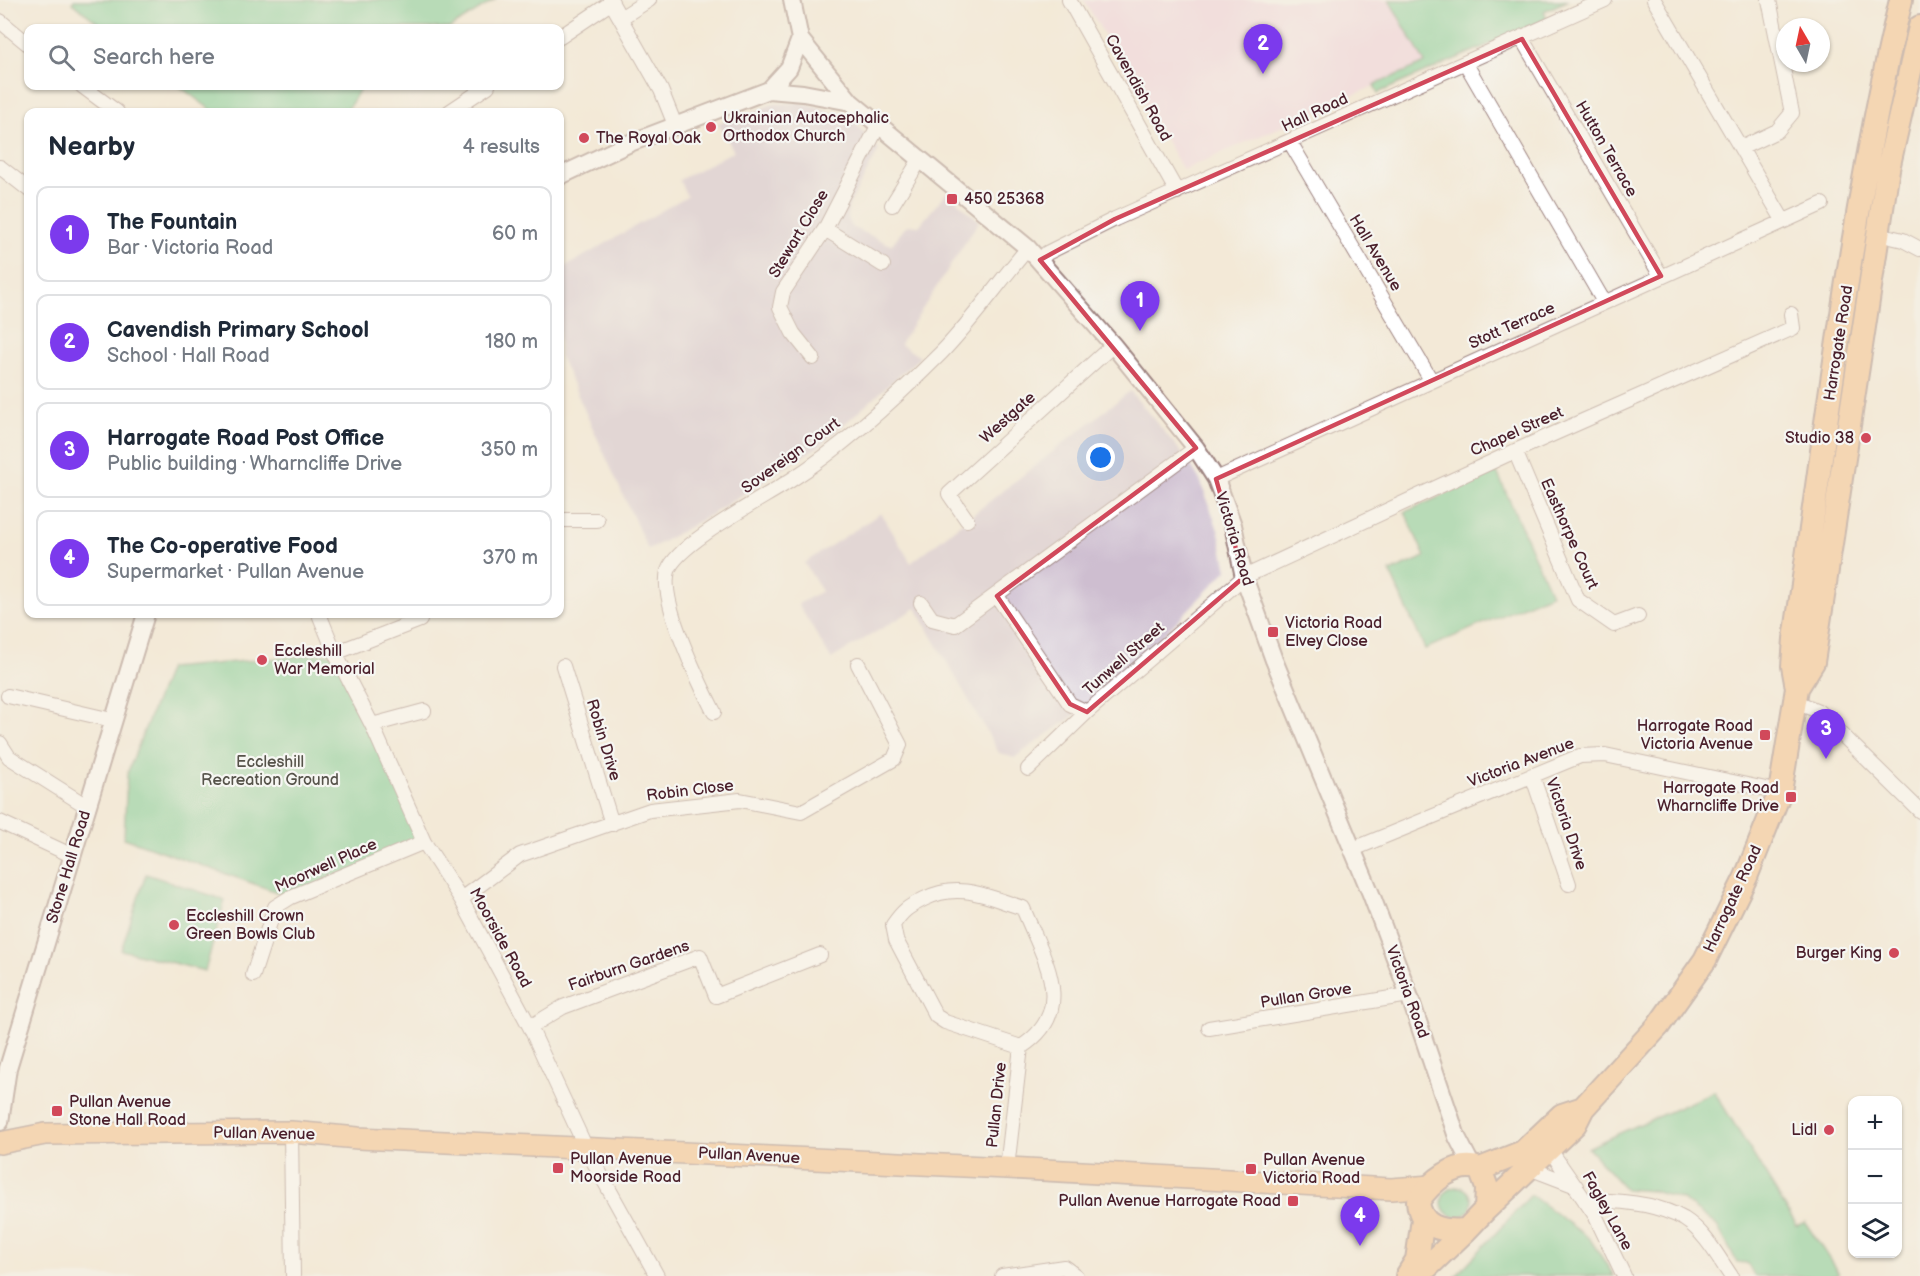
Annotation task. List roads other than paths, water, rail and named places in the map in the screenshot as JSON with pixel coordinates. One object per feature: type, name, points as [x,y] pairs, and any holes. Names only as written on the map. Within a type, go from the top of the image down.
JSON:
[{"type":"highway","name":"Harrogate Road","points":[[1419,1276],[1529,1168],[1540,1146],[1562,1114],[1583,1108],[1659,1025],[1705,960],[1746,878],[1780,792],[1796,695],[1793,666],[1795,639],[1839,340],[1869,151],[1902,0]]},
{"type":"highway","name":"Harrogate Road","points":[[1796,695],[1813,662],[1888,169],[1920,27]]},
{"type":"highway","name":"Harrogate Road","points":[[1429,1195],[1476,1168],[1540,1146]]},
{"type":"highway","points":[[1476,1168],[1487,1188],[1486,1209]]},
{"type":"highway","points":[[1429,1195],[1437,1230],[1466,1230]]},
{"type":"highway","points":[[1407,1276],[1417,1260],[1429,1195]]},
{"type":"main road","name":"Pullan Avenue","points":[[0,1143],[45,1134],[291,1132],[358,1138],[1007,1168],[1391,1190],[1429,1195]]},
{"type":"street","points":[[622,17],[649,0]]},
{"type":"street","name":"Victoria Road","points":[[792,0],[800,39],[851,102],[1034,254],[1113,345],[1196,448],[1216,479],[1233,525],[1244,577],[1293,709],[1409,996],[1457,1137],[1476,1168]]},
{"type":"street","name":"Cavendish Road","points":[[1069,0],[1177,192]]},
{"type":"street","name":"Hall Road","points":[[1034,254],[1047,253],[1177,192],[1605,0]]},
{"type":"street","points":[[1654,0],[1783,220]]},
{"type":"street","points":[[1741,148],[1777,131],[1792,112],[1769,0]]},
{"type":"street","points":[[564,34],[611,1],[661,90],[675,125]]},
{"type":"street","points":[[0,21],[24,41]]},
{"type":"street","points":[[769,90],[789,68],[800,39]]},
{"type":"street","name":"Hutton Terrace","points":[[1522,39],[1661,276]]},
{"type":"street","points":[[1466,64],[1604,302]]},
{"type":"street","points":[[87,90],[112,108]]},
{"type":"street","points":[[455,108],[482,90]]},
{"type":"street","points":[[564,174],[589,160],[769,90],[803,93],[851,102]]},
{"type":"street","name":"Stewart Close","points":[[813,358],[793,333],[780,307],[783,292],[825,229],[878,126]]},
{"type":"street","name":"Hall Avenue","points":[[1290,142],[1431,380]]},
{"type":"street","points":[[892,205],[921,158]]},
{"type":"street","points":[[0,167],[24,186]]},
{"type":"street","name":"Stott Terrace","points":[[1216,479],[1822,204]]},
{"type":"street","points":[[825,229],[883,266]]},
{"type":"street","points":[[1878,234],[1903,240],[1920,249]]},
{"type":"street","name":"Sovereign Court","points":[[714,712],[683,647],[667,582],[674,558],[689,544],[794,478],[858,427],[941,352],[1034,254]]},
{"type":"street","name":"Chapel Street","points":[[1244,577],[1515,451],[1793,328],[1791,314]]},
{"type":"street","name":"Westgate","points":[[967,520],[949,494],[1113,345]]},
{"type":"street","points":[[921,603],[932,619],[955,625],[1196,448]]},
{"type":"street","name":"Easthorpe Court","points":[[1515,451],[1578,600],[1614,624],[1638,616]]},
{"type":"street","points":[[564,517],[597,520]]},
{"type":"street","name":"Tunwell Street","points":[[1028,769],[1087,712],[1244,577]]},
{"type":"street","points":[[997,596],[1070,705],[1087,712]]},
{"type":"street","name":"Stone Hall Road","points":[[0,1122],[4,1064],[73,856],[112,720],[145,618]]},
{"type":"street","name":"Moorside Road","points":[[321,618],[335,653],[372,725],[424,842],[461,899],[530,1027],[586,1148],[657,1276]]},
{"type":"street","points":[[335,653],[420,620]]},
{"type":"street","name":"Robin Close","points":[[461,899],[520,855],[650,810],[740,800],[801,812],[894,759],[900,745],[858,664]]},
{"type":"street","name":"Robin Drive","points":[[563,666],[612,824]]},
{"type":"street","points":[[1796,695],[1818,711],[1920,811]]},
{"type":"street","points":[[8,696],[112,720]]},
{"type":"street","points":[[372,725],[424,711]]},
{"type":"street","points":[[0,743],[9,757],[88,807]]},
{"type":"street","name":"Victoria Avenue","points":[[1351,850],[1580,756],[1605,755],[1780,792]]},
{"type":"street","name":"Victoria Drive","points":[[1532,775],[1569,884]]},
{"type":"street","points":[[0,822],[73,856]]},
{"type":"street","name":"Moorwell Place","points":[[253,975],[275,907],[291,897],[424,842]]},
{"type":"street","name":"Pullan Drive","points":[[1007,1168],[1021,1047],[1039,1035],[1052,1013],[1052,986],[1023,908],[954,889],[939,891],[903,909],[893,925],[896,940],[936,1016],[945,1022],[1021,1047]]},
{"type":"street","name":"Fairburn Gardens","points":[[530,1027],[563,1007],[700,956],[716,996],[820,955]]},
{"type":"street","name":"Pullan Grove","points":[[1209,1029],[1409,996]]},
{"type":"street","points":[[291,1132],[294,1276]]},
{"type":"street","points":[[1429,1195],[1457,1137]]},
{"type":"street","name":"Fagley Lane","points":[[1540,1146],[1576,1186],[1624,1276]]},
{"type":"street","points":[[1529,1168],[1576,1186]]},
{"type":"street","points":[[1585,1201],[1639,1205],[1684,1219],[1703,1235],[1731,1276]]},
{"type":"street","points":[[1002,1276],[1064,1268],[1076,1276]]},
{"type":"place","name":"Cavendish Primary School","points":[[1263,74]]},
{"type":"place","name":"Ukrainian Autocephalic Orthodox Church","points":[[711,127]]},
{"type":"place","name":"The Royal Oak","points":[[584,138]]},
{"type":"place","name":"450 25368","points":[[952,199]]},
{"type":"place","name":"The Fountain","points":[[1140,331]]},
{"type":"place","name":"Studio 38","points":[[1866,438]]},
{"type":"place","name":"Victoria Road Elvey Close","points":[[1273,632]]},
{"type":"place","name":"Eccleshill War Memorial","points":[[262,660]]},
{"type":"place","name":"Harrogate Road Victoria Avenue","points":[[1765,735]]},
{"type":"place","name":"Harrogate Road Post Office","points":[[1826,759]]},
{"type":"place","name":"Harrogate Road Wharncliffe Drive","points":[[1791,797]]},
{"type":"place","name":"Eccleshill Crown Green Bowls Club","points":[[174,925]]},
{"type":"place","name":"Burger King","points":[[1894,953]]},
{"type":"place","name":"Pullan Avenue Stone Hall Road","points":[[57,1111]]},
{"type":"place","name":"Lidl","points":[[1829,1130]]},
{"type":"place","name":"Pullan Avenue Moorside Road","points":[[558,1168]]},
{"type":"place","name":"Pullan Avenue Victoria Road","points":[[1251,1169]]},
{"type":"place","name":"Pullan Avenue Harrogate Road","points":[[1293,1201]]},
{"type":"place","name":"The Co-operative Food","points":[[1360,1246]]},
{"type":"park label","name":"Eccleshill Recreation Ground","points":[[270,771]]}]
